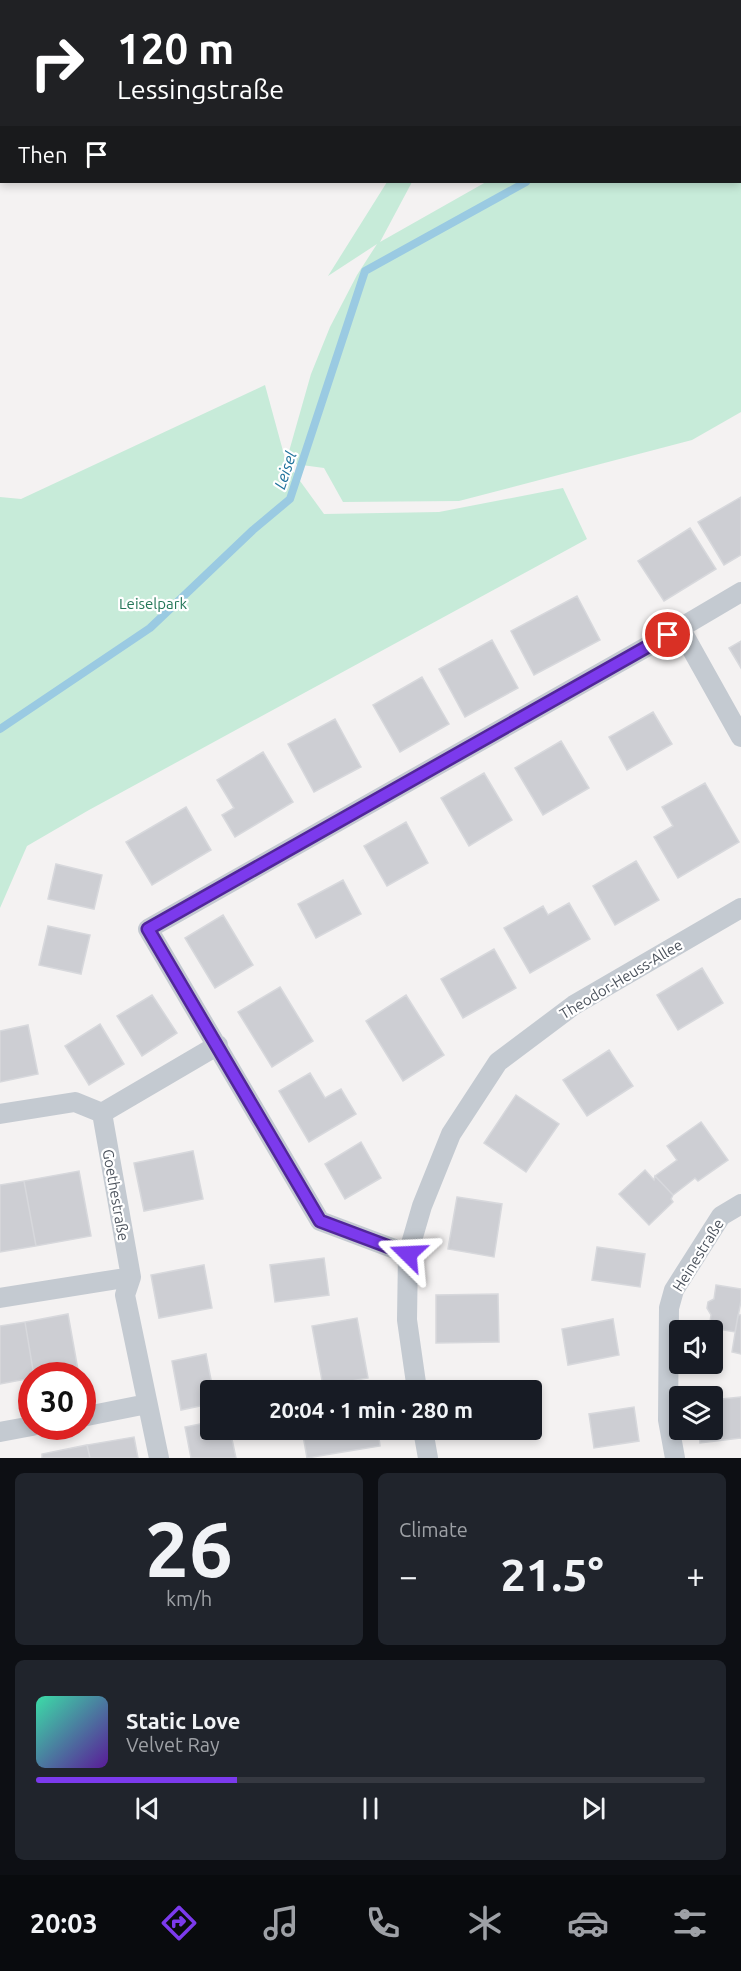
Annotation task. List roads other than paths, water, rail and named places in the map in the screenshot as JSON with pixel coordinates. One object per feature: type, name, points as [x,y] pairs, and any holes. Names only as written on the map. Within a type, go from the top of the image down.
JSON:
[{"type":"street","points":[[408,1254],[320,1221],[148,929],[741,592]]},
{"type":"street","points":[[680,628],[741,737]]},
{"type":"street","name":"Theodor-Heuss-Allee","points":[[415,1380],[406,1320],[408,1254],[422,1206],[451,1134],[498,1062],[574,1005],[741,908]]},
{"type":"street","points":[[0,1114],[75,1102],[102,1113],[218,1045]]},
{"type":"street","name":"Goethestraße","points":[[102,1113],[131,1277],[125,1295],[159,1458]]},
{"type":"street","name":"Heinestraße","points":[[675,1458],[668,1420],[669,1308],[674,1290],[721,1216],[741,1204]]},
{"type":"street","points":[[0,1298],[131,1277]]},
{"type":"street","points":[[96,1414],[147,1404]]},
{"type":"street","points":[[0,1432],[18,1429]]},
{"type":"street","points":[[425,1440],[428,1458]]},
{"type":"waterway","name":"Leisel","points":[[0,729],[150,628],[253,530],[290,499],[365,271],[524,183]]},
{"type":"park label","name":"Leiselpark","points":[[153,603]]}]
